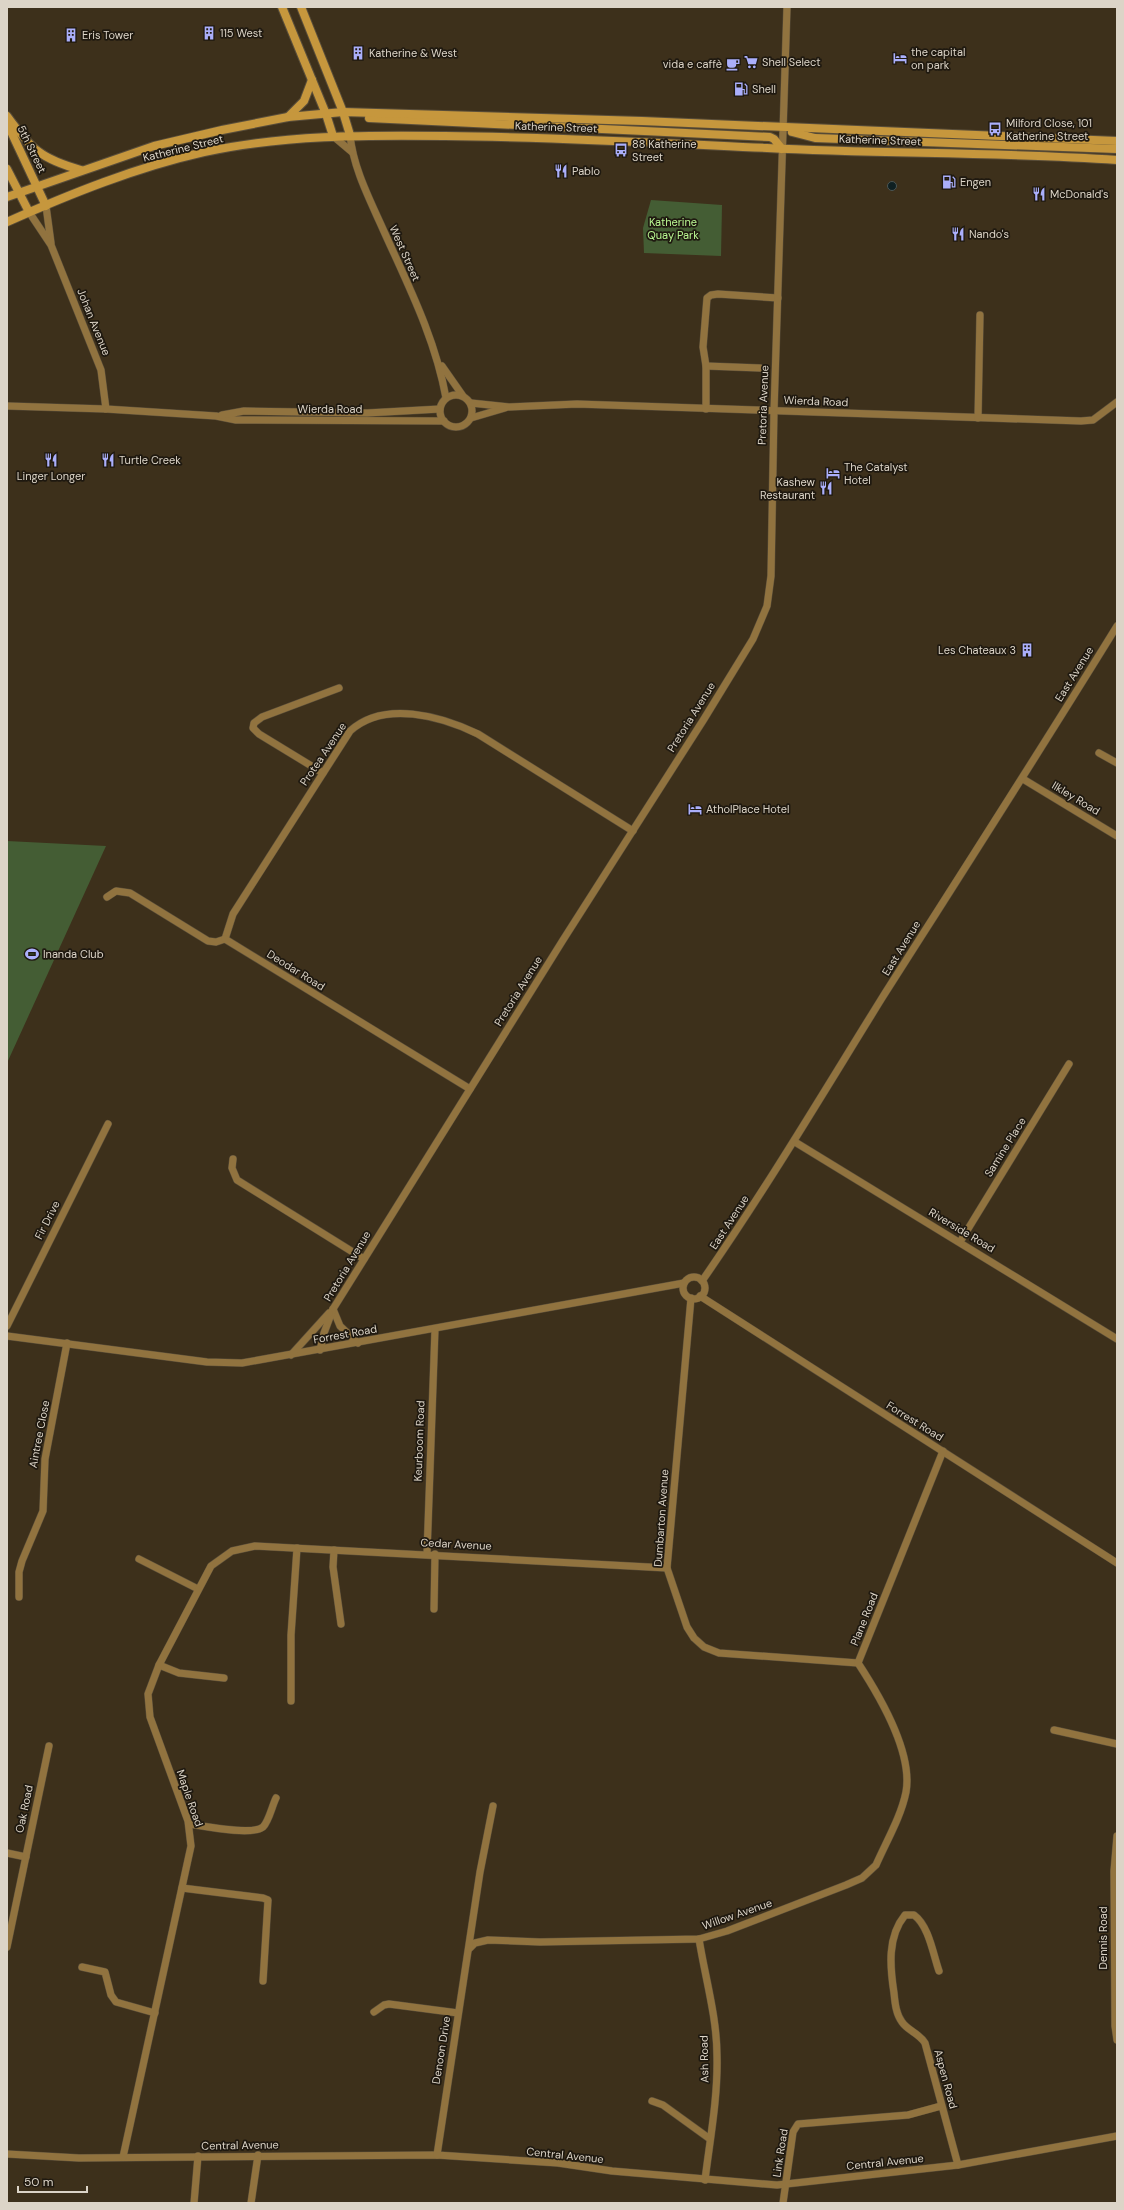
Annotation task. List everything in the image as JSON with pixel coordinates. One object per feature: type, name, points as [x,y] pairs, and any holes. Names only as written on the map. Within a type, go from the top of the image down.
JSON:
[{"type":"main road","points":[[282,7],[326,114],[333,136]]},
{"type":"main road","name":"West Street","points":[[301,7],[343,112],[350,135]]},
{"type":"main road","points":[[288,117],[304,101],[312,80]]},
{"type":"main road","points":[[343,112],[360,117],[393,120],[770,137],[774,139],[782,149]]},
{"type":"main road","name":"Katherine Street","points":[[7,197],[81,170],[154,146],[222,130],[288,117],[343,112],[642,121],[1117,142]]},
{"type":"main road","points":[[7,116],[32,148],[47,158],[81,170]]},
{"type":"main road","name":"5th Street","points":[[7,123],[38,185],[46,206]]},
{"type":"main road","points":[[782,128],[815,138],[1117,149]]},
{"type":"main road","name":"Katherine Street","points":[[7,222],[29,212],[158,164],[202,152],[224,148],[350,135],[523,137],[782,149],[1117,160]]},
{"type":"main road","points":[[7,169],[29,212]]},
{"type":"street","name":"Pretoria Avenue","points":[[320,1350],[324,1333],[333,1309],[748,646],[760,624],[767,606],[771,576],[782,128],[788,7]]},
{"type":"street","name":"West Street","points":[[350,135],[352,152],[370,201],[422,317],[440,363],[446,398]]},
{"type":"street","name":"West Street","points":[[333,136],[352,152]]},
{"type":"street","name":"Johan Avenue","points":[[46,206],[51,245]]},
{"type":"street","name":"Johan Avenue","points":[[29,212],[51,245],[101,370],[106,409]]},
{"type":"street","points":[[706,409],[706,366],[703,347],[707,298],[711,295],[718,294],[778,298]]},
{"type":"street","points":[[978,418],[980,315]]},
{"type":"street","name":"West Street","points":[[440,363],[463,396]]},
{"type":"street","points":[[706,366],[760,368]]},
{"type":"street","points":[[453,395],[463,396],[470,403],[472,408],[471,418],[460,427],[449,425],[444,421],[440,409],[446,398],[453,395]]},
{"type":"street","name":"Wierda Road","points":[[470,403],[509,406],[570,404],[1088,421],[1101,416],[1117,402]]},
{"type":"street","name":"Wierda Road","points":[[7,406],[52,409],[106,409],[216,416],[236,420],[444,421]]},
{"type":"street","name":"Wierda Road","points":[[471,418],[509,406]]},
{"type":"street","name":"Wierda Road","points":[[216,416],[238,412],[367,412],[440,409]]},
{"type":"street","points":[[280,412],[280,420]]},
{"type":"street","points":[[327,412],[328,421]]},
{"type":"street","name":"East Avenue","points":[[702,1281],[795,1142],[873,1013],[1114,636],[1117,626]]},
{"type":"street","points":[[323,773],[259,734],[253,728],[254,723],[262,717],[339,688]]},
{"type":"street","name":"Protea Avenue","points":[[224,939],[233,914],[350,731],[361,722],[380,716],[430,717],[461,726],[478,734],[633,831]]},
{"type":"street","points":[[1099,753],[1117,763]]},
{"type":"street","name":"Ilkley Road","points":[[1023,779],[1117,836]]},
{"type":"street","points":[[107,897],[116,891],[130,893],[208,941],[216,942],[224,939]]},
{"type":"street","name":"Deodar Road","points":[[224,939],[470,1089]]},
{"type":"street","name":"Samine Place","points":[[960,1242],[1069,1064]]},
{"type":"street","name":"Fir Drive","points":[[7,1326],[108,1124]]},
{"type":"street","name":"Riverside Road","points":[[795,1142],[1117,1339]]},
{"type":"street","points":[[233,1159],[233,1171],[237,1180],[364,1259]]},
{"type":"street","points":[[691,1277],[699,1278],[705,1289],[700,1296],[691,1298],[684,1292],[684,1283],[691,1277]]},
{"type":"street","name":"Forrest Road","points":[[7,1336],[231,1364],[259,1361],[684,1283]]},
{"type":"street","name":"Forrest Road","points":[[700,1296],[1117,1563]]},
{"type":"street","name":"Dumbarton Avenue","points":[[691,1298],[667,1568],[687,1627],[694,1638],[704,1647],[719,1653],[858,1663]]},
{"type":"street","points":[[291,1355],[333,1309],[340,1326],[358,1343]]},
{"type":"street","name":"Keurboom Road","points":[[427,1554],[435,1329]]},
{"type":"street","name":"Aintree Close","points":[[19,1597],[19,1572],[22,1561],[43,1511],[45,1459],[67,1343]]},
{"type":"street","name":"Plane Road","points":[[906,1793],[907,1772],[900,1746],[870,1682],[858,1663],[943,1452]]},
{"type":"street","name":"Cedar Avenue","points":[[243,1547],[435,1554],[667,1568]]},
{"type":"street","name":"Maple Road","points":[[123,2157],[191,1846],[189,1824],[154,1731],[148,1708],[150,1685],[198,1588],[211,1566],[217,1560],[232,1551],[243,1547]]},
{"type":"street","points":[[291,1701],[291,1635],[297,1548]]},
{"type":"street","points":[[334,1550],[333,1567],[341,1624]]},
{"type":"street","points":[[434,1609],[435,1554]]},
{"type":"street","points":[[139,1559],[198,1588]]},
{"type":"street","points":[[159,1665],[179,1673],[224,1678]]},
{"type":"street","points":[[1054,1730],[1117,1744]]},
{"type":"street","name":"Oak Road","points":[[7,1947],[49,1746]]},
{"type":"street","name":"Willow Avenue","points":[[470,1948],[475,1943],[488,1940],[540,1942],[699,1939],[767,1916],[862,1878],[876,1865],[906,1793]]},
{"type":"street","points":[[189,1824],[246,1830],[257,1829],[266,1822],[276,1798]]},
{"type":"street","name":"Denoon Drive","points":[[437,2155],[458,2013],[470,1948],[480,1872],[492,1806]]},
{"type":"street","name":"Dennis Road","points":[[1117,1836],[1114,1886],[1115,2026],[1117,2040]]},
{"type":"street","points":[[7,1853],[26,1857]]},
{"type":"street","points":[[182,1888],[263,1898],[268,1900],[263,1981]]},
{"type":"street","name":"Aspen Road","points":[[939,1971],[921,1922],[914,1915],[905,1915],[897,1929],[892,1944],[890,1968],[896,2009],[901,2022],[919,2035],[924,2043],[958,2165]]},
{"type":"street","name":"Ash Road","points":[[699,1939],[715,2033],[717,2055],[705,2180]]},
{"type":"street","points":[[82,1967],[104,1972],[111,1995],[120,2005],[155,2013]]},
{"type":"street","points":[[374,2012],[384,2005],[389,2004],[458,2013]]},
{"type":"street","points":[[652,2101],[663,2106],[710,2139]]},
{"type":"street","name":"Link Road","points":[[783,2203],[787,2184],[794,2128],[800,2123],[908,2115],[941,2106]]},
{"type":"street","name":"Central Avenue","points":[[7,2154],[63,2158],[437,2155],[558,2163],[612,2171],[705,2180],[787,2184],[958,2165],[1117,2136]]},
{"type":"street","points":[[194,2203],[198,2156]]},
{"type":"street","points":[[251,2203],[258,2156]]},
{"type":"green space","name":"Katherine Quay Park","points":[[651,200],[722,205],[721,256],[644,253],[643,228]]},
{"type":"green space","name":"Inanda Club","points":[[7,841],[106,846],[7,1063]]},
{"type":"shaded area","points":[[892,181],[897,186],[892,191],[887,186]]},
{"type":"place","name":"115 West","points":[[209,33]]},
{"type":"place","name":"Eris Tower","points":[[71,35]]},
{"type":"place","name":"Katherine & West","points":[[358,53]]},
{"type":"place","name":"the capital on park","points":[[900,58]]},
{"type":"place","name":"Shell Select","points":[[751,62]]},
{"type":"place","name":"vida e caffè","points":[[733,64]]},
{"type":"place","name":"Shell","points":[[741,89]]},
{"type":"place","name":"Milford Close, 101 Katherine Street","points":[[995,129]]},
{"type":"place","name":"88 Katherine Street","points":[[621,150]]},
{"type":"place","name":"Pablo","points":[[561,171]]},
{"type":"place","name":"Engen","points":[[949,182]]},
{"type":"place","name":"McDonald's","points":[[1039,194]]},
{"type":"place","name":"Nando's","points":[[958,234]]},
{"type":"place","name":"Linger Longer","points":[[51,460]]},
{"type":"place","name":"Turtle Creek","points":[[108,460]]},
{"type":"place","name":"The Catalyst Hotel","points":[[833,473]]},
{"type":"place","name":"Kashew Restaurant","points":[[826,488]]},
{"type":"place","name":"Les Chateaux 3","points":[[1027,650]]},
{"type":"place","name":"AtholPlace Hotel","points":[[695,809]]},
{"type":"place","name":"Inanda Club","points":[[32,954]]}]
